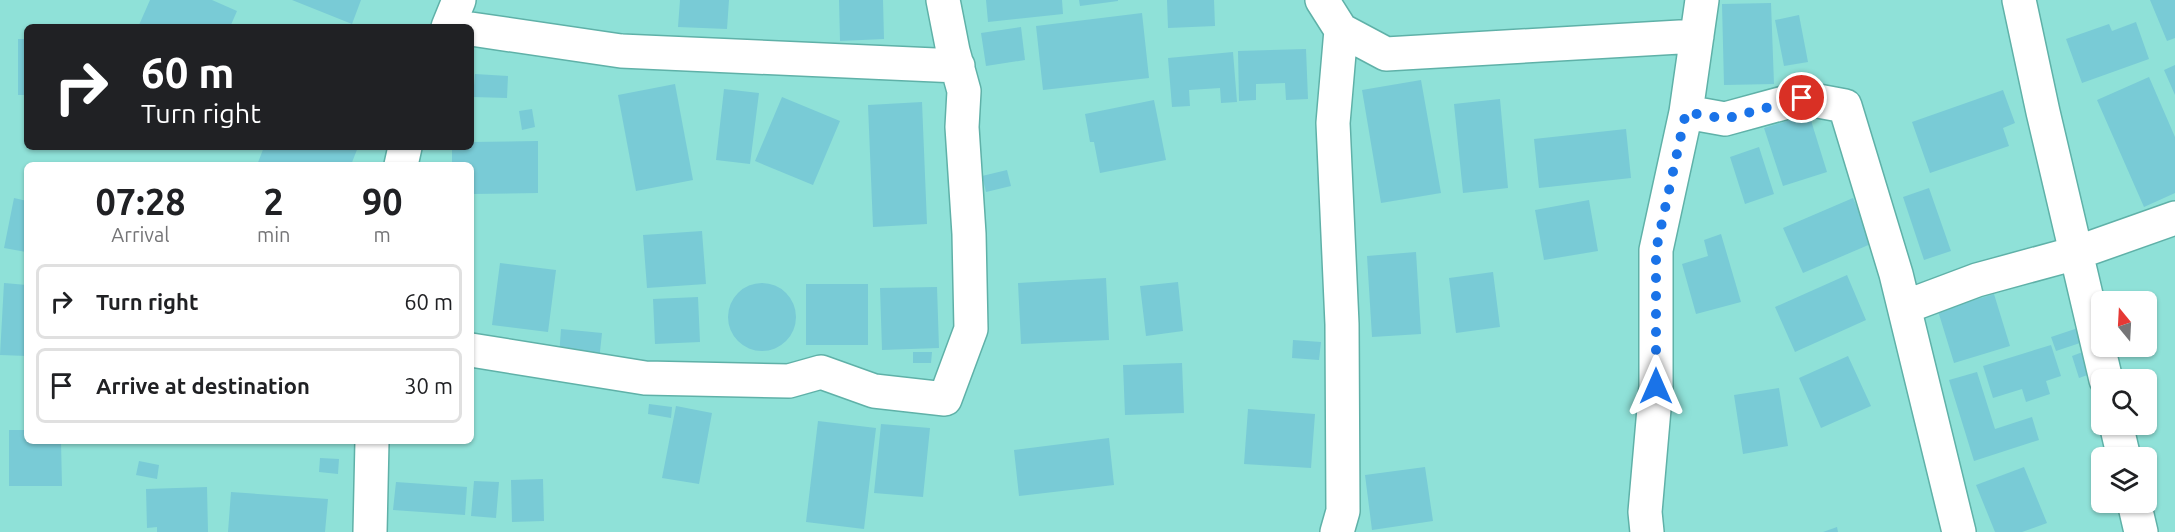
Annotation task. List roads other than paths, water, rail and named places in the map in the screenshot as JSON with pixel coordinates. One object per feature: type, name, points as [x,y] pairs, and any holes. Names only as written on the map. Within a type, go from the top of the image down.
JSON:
[{"type":"street","points":[[474,350],[645,378],[789,381],[821,372],[874,391],[945,399],[971,329],[969,234],[962,127],[964,91],[943,0]]},
{"type":"street","points":[[1322,0],[1341,30],[1386,54],[1697,36]]},
{"type":"street","points":[[1647,532],[1645,512],[1656,386],[1656,250],[1686,112],[1702,0]]},
{"type":"street","points":[[2019,0],[2103,369]]},
{"type":"street","points":[[474,25],[621,51],[958,66]]},
{"type":"street","points":[[1337,532],[1343,511],[1342,335],[1334,123],[1341,30]]},
{"type":"street","points":[[1686,112],[1725,119],[1802,98],[1845,106],[1905,307],[1959,532]]},
{"type":"street","points":[[1905,307],[1977,280],[2076,253],[2175,218]]},
{"type":"street","points":[[370,532],[372,444]]},
{"type":"street","points":[[2137,513],[2141,532]]}]
